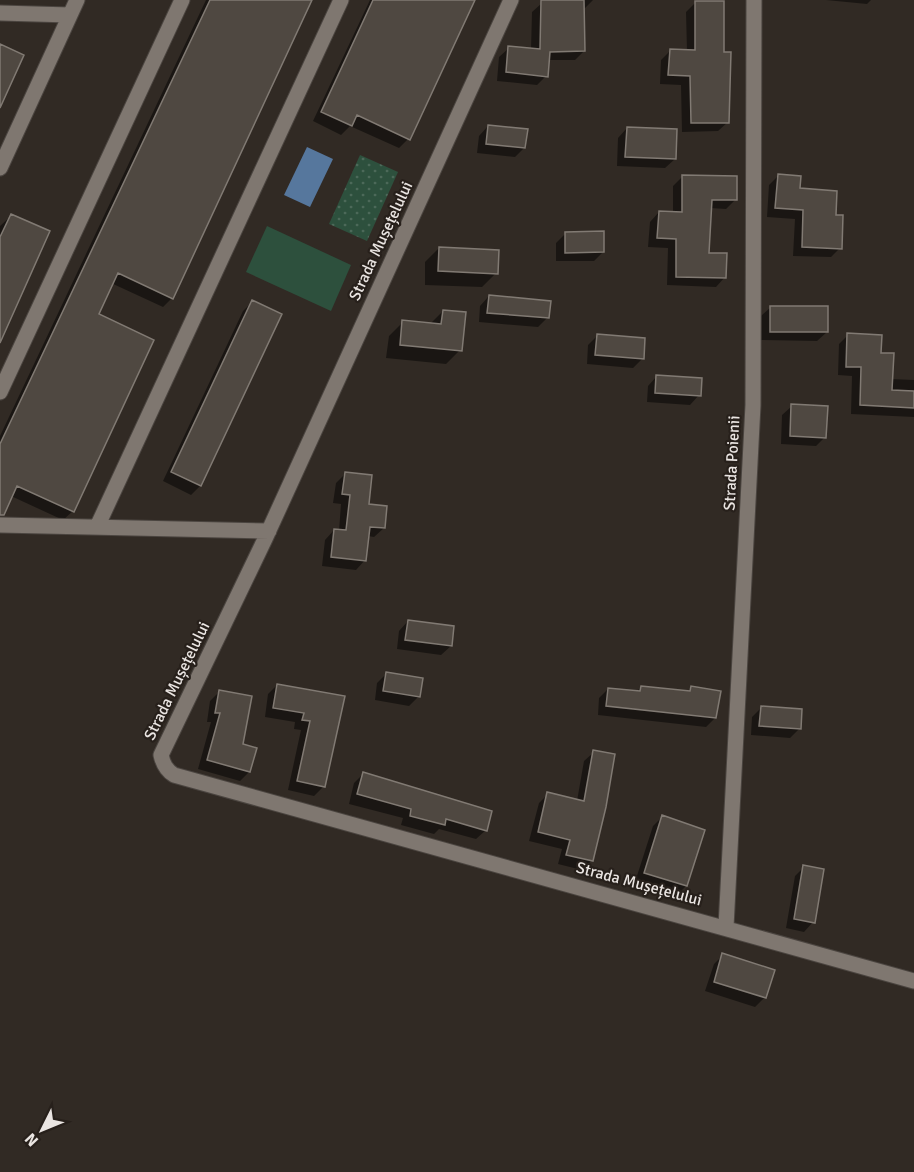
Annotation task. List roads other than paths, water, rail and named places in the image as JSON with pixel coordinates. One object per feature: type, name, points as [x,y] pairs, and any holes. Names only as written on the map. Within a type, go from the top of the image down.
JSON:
[{"type":"street","points":[[0,168],[77,0]]},
{"type":"street","points":[[0,392],[182,0]]},
{"type":"street","points":[[97,527],[341,0]]},
{"type":"street","name":"Strada Mușețelului","points":[[511,0],[269,531],[161,755],[168,771],[185,778],[914,981]]},
{"type":"street","name":"Strada Poienii","points":[[726,927],[753,405],[754,0]]},
{"type":"street","points":[[0,13],[70,15]]},
{"type":"street","points":[[0,525],[269,531]]},
{"type":"water","points":[[307,147],[333,159],[310,207],[284,195]]}]
